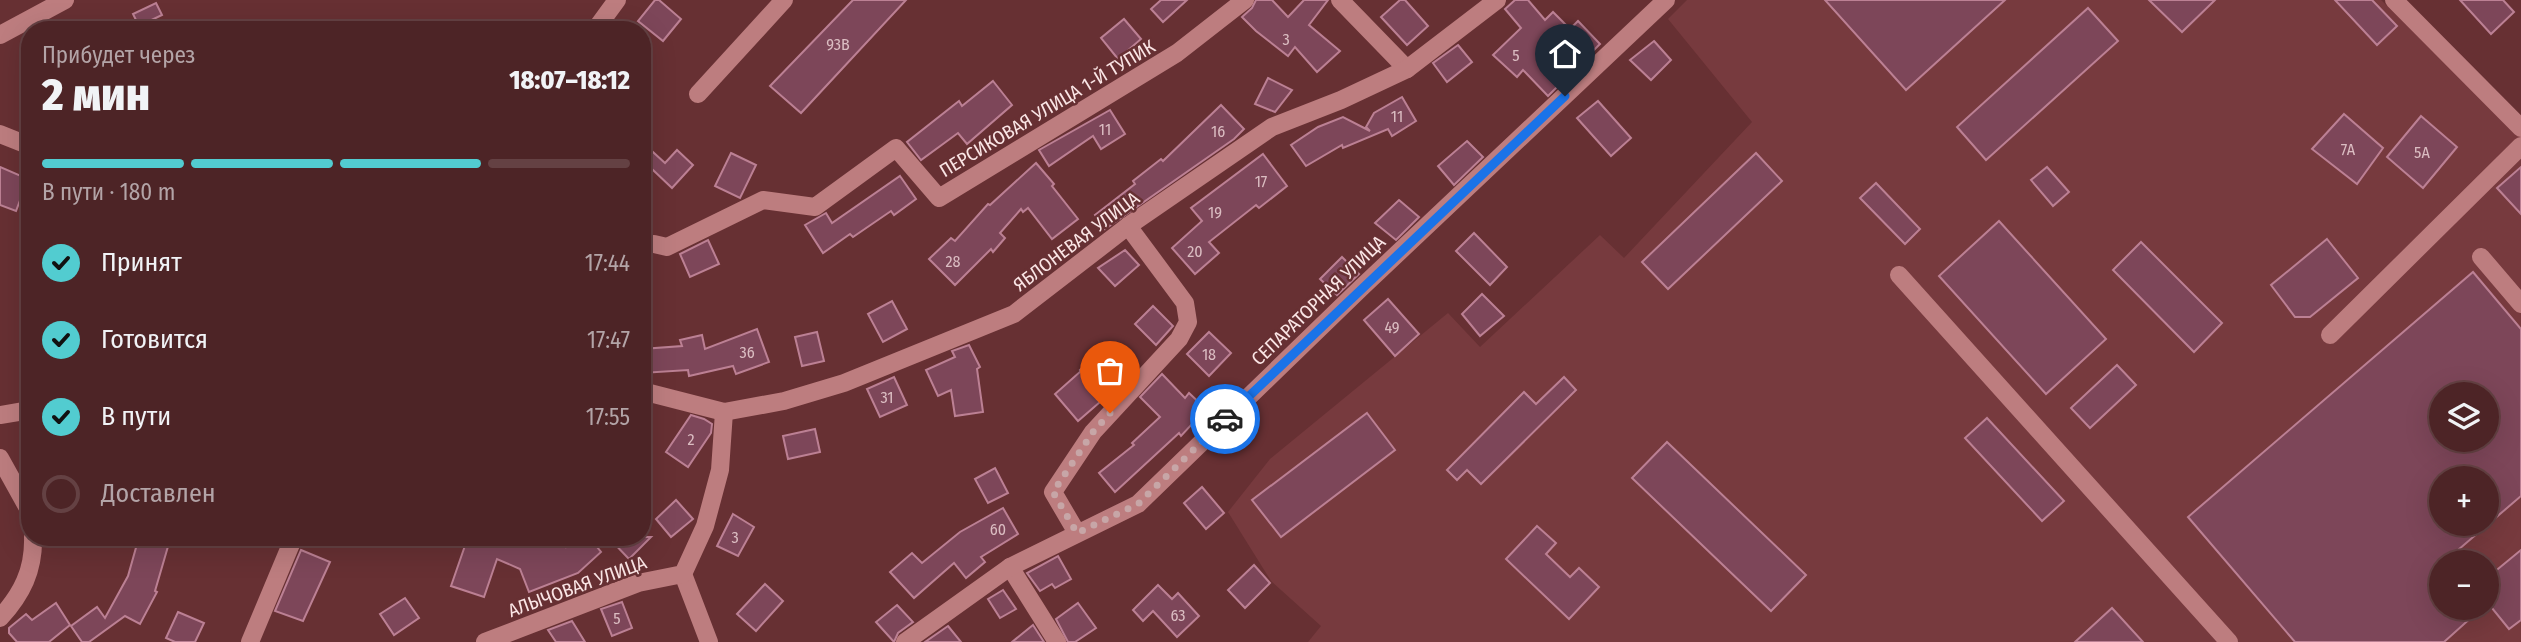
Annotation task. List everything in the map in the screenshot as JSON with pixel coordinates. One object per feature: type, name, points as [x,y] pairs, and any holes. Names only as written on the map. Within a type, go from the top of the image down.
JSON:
[{"type":"street","points":[[26,21],[65,0]]},
{"type":"street","points":[[602,21],[617,0]]},
{"type":"street","points":[[698,94],[784,0]]},
{"type":"street","name":"ПЕРСИКОВАЯ УЛИЦА 1-Й ТУПИК","points":[[654,244],[667,247],[763,201],[815,207],[896,148],[939,198],[1177,53],[1245,0]]},
{"type":"street","points":[[1340,0],[1407,69]]},
{"type":"street","name":"ЯБЛОНЕВАЯ УЛИЦА","points":[[651,393],[724,412],[784,401],[845,383],[1014,314],[1128,226],[1272,127],[1341,100],[1407,69],[1497,0]]},
{"type":"street","name":"СЕПАРАТОРНАЯ УЛИЦА","points":[[905,642],[1010,567],[1138,504],[1362,287],[1667,0]]},
{"type":"street","points":[[2394,0],[2521,128]]},
{"type":"street","points":[[0,35],[21,24]]},
{"type":"street","points":[[0,134],[21,142]]},
{"type":"street","points":[[2330,335],[2521,146]]},
{"type":"street","points":[[1077,533],[1053,492],[1093,432],[1179,339],[1188,322],[1185,303],[1128,226]]},
{"type":"street","points":[[2481,257],[2521,304]]},
{"type":"street","points":[[1899,275],[2229,642]]},
{"type":"street","points":[[0,415],[21,412]]},
{"type":"street","points":[[704,640],[683,574],[705,526],[720,470],[724,412]]},
{"type":"street","points":[[0,458],[21,496]]},
{"type":"street","points":[[0,618],[17,599],[34,558],[33,546]]},
{"type":"street","points":[[250,642],[290,546]]},
{"type":"street","points":[[1010,567],[1057,642]]},
{"type":"street","name":"АЛЫЧОВАЯ УЛИЦА","points":[[485,642],[638,583],[683,574]]},
{"type":"shaded area","points":[[1687,0],[2381,0],[2521,135],[2521,642],[1308,642],[1321,626],[1271,581],[1228,512],[1270,459],[1448,313],[1480,347],[1600,235],[1624,258],[1752,122],[1668,19]]},
{"type":"building","points":[[655,0],[659,0],[681,19],[663,41],[651,31],[651,21],[638,21]]},
{"type":"building","points":[[853,0],[906,0],[801,113],[770,86]]},
{"type":"building","points":[[1161,0],[1187,0],[1163,22],[1151,9]]},
{"type":"building","points":[[1256,0],[1272,0],[1288,17],[1304,0],[1328,0],[1309,25],[1340,51],[1317,72],[1295,47],[1288,56],[1242,17]]},
{"type":"building","points":[[1400,0],[1405,0],[1428,26],[1407,45],[1381,17]]},
{"type":"building","points":[[1515,0],[1528,0],[1545,20],[1553,12],[1570,29],[1578,21],[1600,44],[1548,96],[1523,70],[1517,77],[1493,55],[1521,28],[1505,9]]},
{"type":"building","points":[[1825,0],[2005,0],[1906,90]]},
{"type":"building","points":[[2149,0],[2215,0],[2182,32]]},
{"type":"building","points":[[2335,0],[2372,0],[2397,26],[2377,45]]},
{"type":"building","points":[[2460,0],[2503,0],[2514,12],[2491,34]]},
{"type":"building","points":[[156,3],[162,15],[149,21],[136,21],[133,14]]},
{"type":"building","points":[[2088,8],[2118,41],[1986,160],[1957,127]]},
{"type":"building","points":[[1124,19],[1141,39],[1118,59],[1101,38]]},
{"type":"building","points":[[1654,41],[1671,60],[1651,80],[1630,60]]},
{"type":"building","points":[[1458,45],[1472,62],[1447,82],[1433,63]]},
{"type":"building","points":[[1268,78],[1292,90],[1275,112],[1255,104]]},
{"type":"building","points":[[993,81],[1012,105],[967,144],[958,133],[921,160],[907,142],[959,101],[962,106]]},
{"type":"building","points":[[1402,97],[1416,121],[1392,136],[1388,129],[1343,148],[1342,145],[1306,166],[1291,145],[1318,127],[1343,117],[1370,131],[1366,127],[1374,113]]},
{"type":"building","points":[[1598,101],[1631,138],[1611,156],[1577,118]]},
{"type":"building","points":[[1221,105],[1244,129],[1234,139],[1105,229],[1095,215],[1135,184],[1133,181],[1161,159],[1163,161]]},
{"type":"building","points":[[1110,110],[1125,134],[1101,149],[1093,136],[1049,166],[1039,150]]},
{"type":"building","points":[[2344,114],[2383,148],[2357,184],[2312,149]]},
{"type":"building","points":[[2421,116],[2457,147],[2423,188],[2387,157]]},
{"type":"building","points":[[1467,141],[1483,157],[1454,185],[1438,166]]},
{"type":"building","points":[[651,150],[665,163],[677,150],[693,165],[672,188],[653,170],[651,172]]},
{"type":"building","points":[[731,153],[756,165],[740,198],[715,186]]},
{"type":"building","points":[[1756,153],[1782,181],[1668,289],[1642,262]]},
{"type":"building","points":[[1263,154],[1287,186],[1259,208],[1256,205],[1209,242],[1219,253],[1195,274],[1172,248],[1202,221],[1191,208]]},
{"type":"building","points":[[1036,163],[1078,219],[1052,239],[1028,208],[1023,212],[1021,209],[1000,233],[1005,238],[993,252],[991,249],[955,285],[929,259],[951,238],[955,241],[988,204]]},
{"type":"building","points":[[0,167],[21,176],[21,198],[16,211],[0,205]]},
{"type":"building","points":[[2047,167],[2069,192],[2053,206],[2031,180]]},
{"type":"building","points":[[2521,167],[2521,214],[2497,188]]},
{"type":"building","points":[[900,176],[916,199],[894,215],[891,211],[853,237],[850,234],[823,253],[805,225],[826,213],[832,223]]},
{"type":"building","points":[[1876,183],[1920,229],[1905,244],[1860,198]]},
{"type":"building","points":[[1399,200],[1419,217],[1396,240],[1375,223]]},
{"type":"building","points":[[1999,221],[2106,339],[2046,394],[1939,276]]},
{"type":"building","points":[[1474,233],[1507,267],[1490,285],[1456,251]]},
{"type":"building","points":[[2327,239],[2358,278],[2310,317],[2295,317],[2271,285]]},
{"type":"building","points":[[708,240],[719,264],[690,277],[680,254]]},
{"type":"building","points":[[2141,242],[2222,323],[2194,352],[2113,270]]},
{"type":"building","points":[[1125,250],[1139,265],[1115,286],[1098,268]]},
{"type":"building","points":[[1342,257],[1359,274],[1337,295],[1320,279]]},
{"type":"building","points":[[2473,272],[2521,329],[2521,496],[2499,515],[2499,466],[2429,466],[2429,536],[2474,536],[2458,550],[2429,550],[2429,620],[2469,620],[2444,642],[2295,642],[2188,517]]},
{"type":"building","points":[[1482,294],[1504,316],[1480,336],[1462,314]]},
{"type":"building","points":[[1388,299],[1419,334],[1395,356],[1364,320]]},
{"type":"building","points":[[892,301],[907,329],[883,342],[868,314]]},
{"type":"building","points":[[1153,306],[1173,326],[1156,345],[1135,324]]},
{"type":"building","points":[[757,329],[769,362],[736,374],[733,366],[689,376],[688,370],[651,372],[651,348],[682,346],[680,340],[702,335],[705,349]]},
{"type":"building","points":[[817,332],[824,361],[802,366],[795,337]]},
{"type":"building","points":[[1209,332],[1231,353],[1209,376],[1187,354]]},
{"type":"building","points":[[969,345],[980,367],[977,369],[983,412],[955,416],[951,390],[938,396],[926,370],[955,357],[952,351]]},
{"type":"building","points":[[1094,356],[1117,380],[1097,399],[1100,402],[1078,421],[1055,394]]},
{"type":"building","points":[[2117,365],[2136,385],[2090,428],[2071,408]]},
{"type":"building","points":[[1162,374],[1185,398],[1189,393],[1206,409],[1181,436],[1179,433],[1115,492],[1099,473],[1134,445],[1132,443],[1160,417],[1140,397]]},
{"type":"building","points":[[894,377],[907,405],[880,417],[867,389]]},
{"type":"building","points":[[1564,377],[1576,390],[1481,484],[1467,470],[1457,480],[1447,470],[1524,392],[1536,404]]},
{"type":"building","points":[[1367,413],[1395,450],[1281,537],[1252,500]]},
{"type":"building","points":[[691,415],[712,424],[711,433],[688,467],[666,452]]},
{"type":"building","points":[[1987,418],[2064,501],[2042,521],[1965,438]]},
{"type":"building","points":[[815,429],[820,452],[788,459],[783,436]]},
{"type":"building","points":[[1667,442],[1806,575],[1771,611],[1632,478]]},
{"type":"building","points":[[995,468],[1008,493],[988,503],[975,479]]},
{"type":"building","points":[[1202,487],[1224,513],[1206,529],[1184,503]]},
{"type":"building","points":[[676,500],[693,519],[671,537],[656,519]]},
{"type":"building","points":[[1003,508],[1018,534],[981,557],[985,562],[966,578],[954,563],[914,598],[890,572],[912,553],[922,563],[960,532]]},
{"type":"building","points":[[733,514],[754,527],[738,556],[717,546]]},
{"type":"building","points":[[1537,526],[1556,543],[1546,554],[1570,577],[1579,568],[1599,587],[1569,619],[1506,559]]},
{"type":"building","points":[[136,546],[168,546],[155,591],[157,592],[140,624],[125,616],[89,642],[82,642],[71,626],[97,607],[105,618],[128,576]]},
{"type":"building","points":[[465,546],[596,546],[601,552],[578,573],[529,592],[520,569],[497,559],[484,597],[451,586]]},
{"type":"building","points":[[617,546],[642,546],[629,559]]},
{"type":"building","points":[[301,550],[330,562],[303,621],[275,611]]},
{"type":"building","points":[[2521,550],[2521,620],[2509,629],[2499,617],[2499,568]]},
{"type":"building","points":[[1058,556],[1071,579],[1055,588],[1052,584],[1040,591],[1027,573]]},
{"type":"building","points":[[1254,565],[1270,583],[1245,608],[1228,590]]},
{"type":"building","points":[[765,584],[783,601],[756,631],[737,614]]},
{"type":"building","points":[[1158,585],[1172,599],[1178,593],[1199,616],[1177,637],[1153,611],[1143,621],[1133,610]]},
{"type":"building","points":[[1003,590],[1016,609],[1000,618],[988,599]]},
{"type":"building","points":[[405,598],[419,618],[394,635],[380,614]]},
{"type":"building","points":[[622,602],[632,628],[612,636],[601,609]]},
{"type":"building","points":[[56,603],[70,625],[49,642],[17,642],[9,633],[9,628],[26,614],[32,620]]},
{"type":"building","points":[[1078,603],[1096,628],[1075,642],[1068,642],[1056,619]]},
{"type":"building","points":[[897,605],[913,622],[898,633],[894,642],[876,622]]},
{"type":"building","points":[[2112,608],[2143,642],[2075,642]]},
{"type":"building","points":[[178,612],[204,623],[195,642],[175,642],[166,638]]},
{"type":"building","points":[[572,621],[585,642],[556,642],[548,630]]},
{"type":"building","points":[[1033,625],[1044,642],[1012,642]]},
{"type":"building","points":[[948,626],[961,642],[925,642]]},
{"type":"way so far","points":[[1110,413],[1093,432],[1053,492],[1077,533],[1138,504],[1225,419]]},
{"type":"route","points":[[1225,419],[1565,96]]}]
